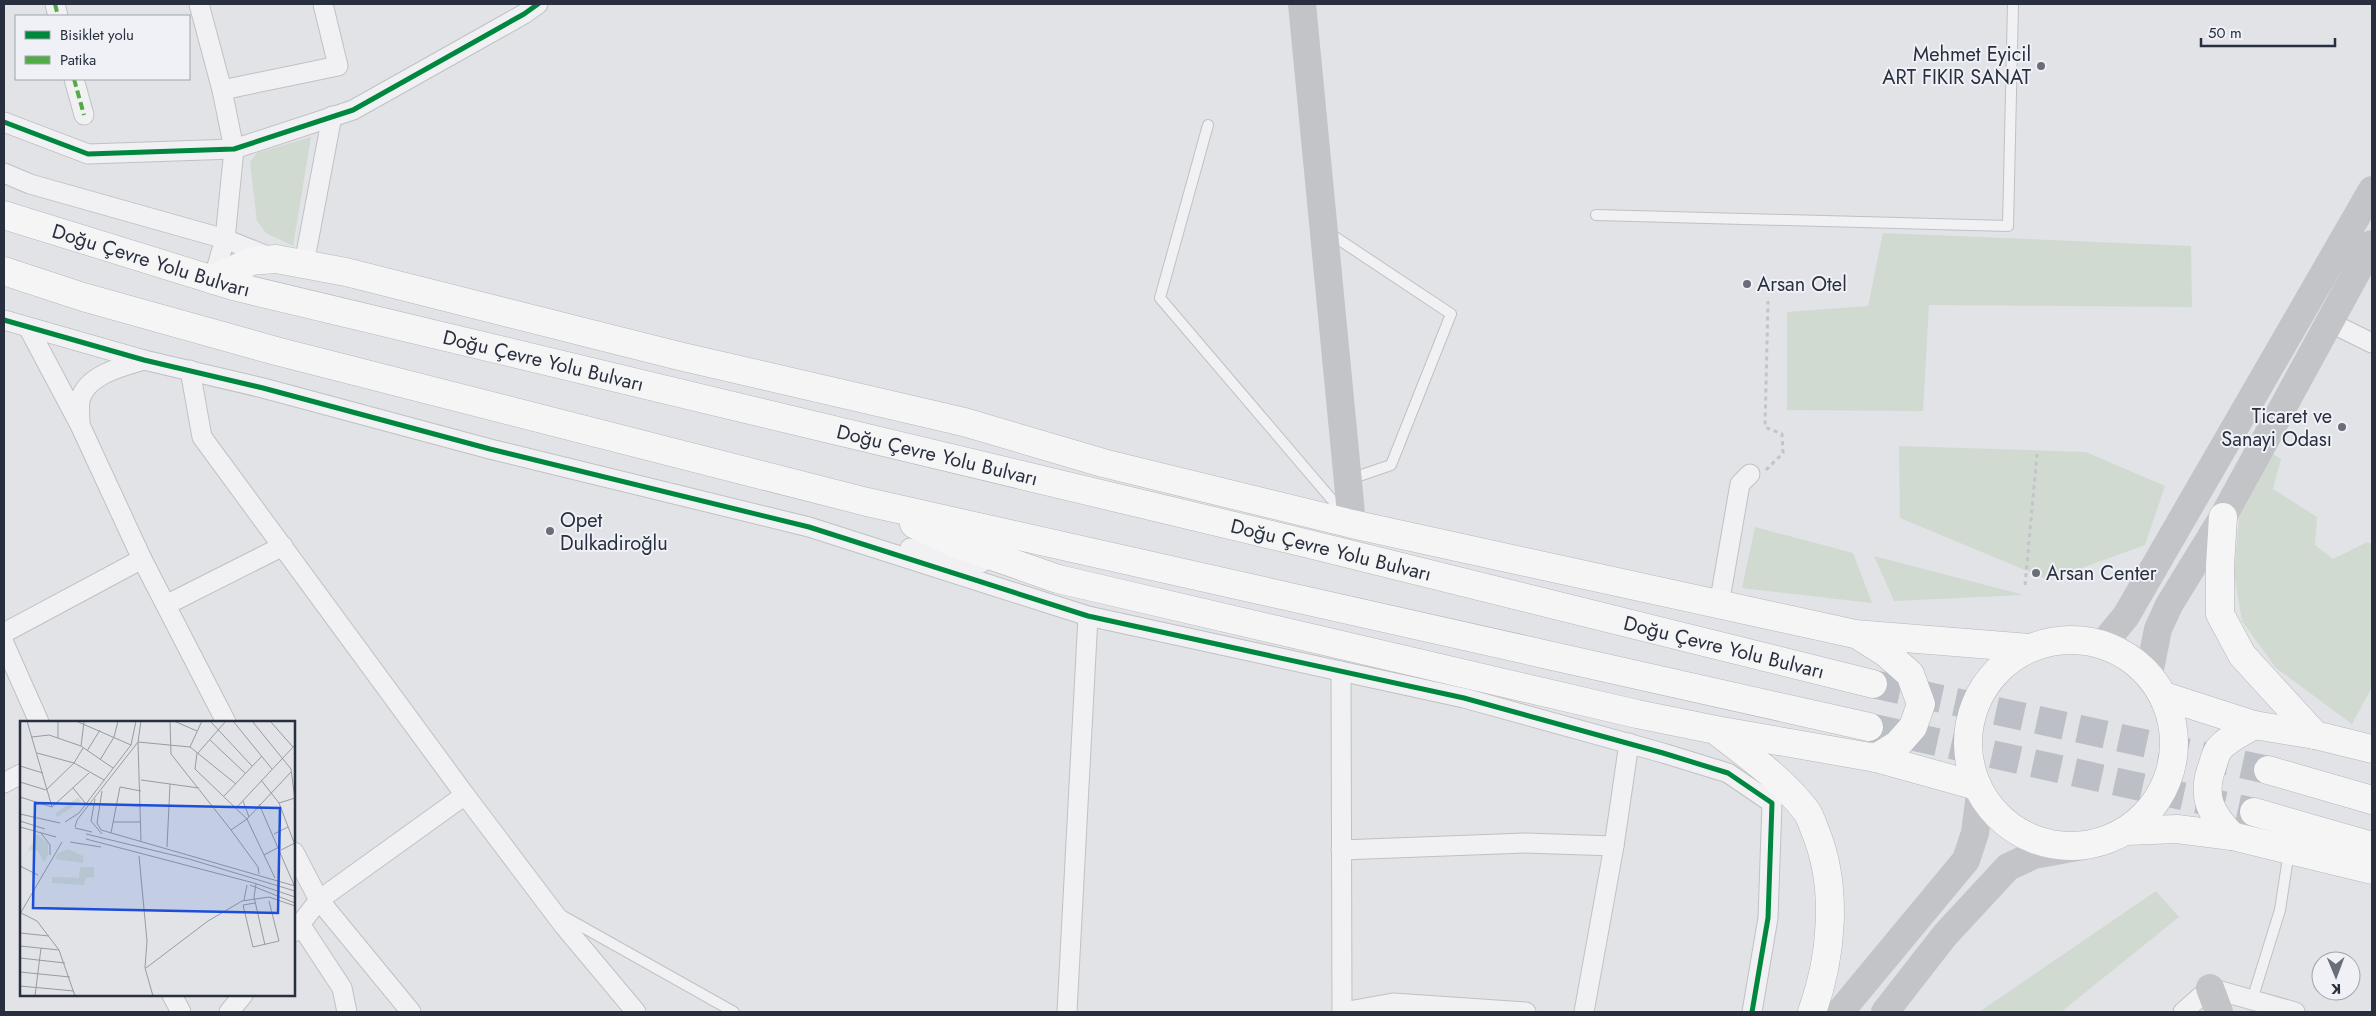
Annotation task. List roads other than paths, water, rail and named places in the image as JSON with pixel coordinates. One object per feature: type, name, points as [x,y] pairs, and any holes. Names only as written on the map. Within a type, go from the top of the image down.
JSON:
[{"type":"highway","name":"Doğu Çevre Yolu Bulvarı","points":[[4,215],[213,280],[1328,549],[1873,684]]},
{"type":"highway","points":[[213,280],[251,261],[276,259],[346,272],[678,356],[964,422],[1103,463],[1352,524],[1855,634],[2029,648]]},
{"type":"highway","points":[[4,271],[83,297],[276,351],[867,502],[1869,727]]},
{"type":"highway","points":[[867,502],[955,543],[1058,579],[1716,730],[1876,758],[1978,790]]},
{"type":"highway","points":[[2223,517],[2220,614],[2242,655],[2315,735]]},
{"type":"highway","points":[[1855,634],[1886,653],[1910,674],[1921,704],[1913,728],[1896,745],[1876,758]]},
{"type":"highway","points":[[2078,639],[2103,644],[2128,656],[2149,674],[2164,696],[2174,725],[2174,756],[2166,785],[2150,811],[2126,831],[2106,841],[2083,846],[2053,845],[2024,836],[1999,818],[1978,790],[1969,767],[1967,739],[1972,710],[1984,684],[2004,663],[2029,648],[2053,641],[2078,639]]},
{"type":"highway","points":[[2164,696],[2254,725],[2315,735],[2372,749]]},
{"type":"highway","points":[[2232,836],[2221,824],[2207,800],[2208,778],[2218,750],[2230,739],[2254,725]]},
{"type":"highway","points":[[1716,730],[1772,774],[1808,813],[1825,857],[1830,917],[1821,987],[1812,1012]]},
{"type":"highway","points":[[2268,770],[2372,800]]},
{"type":"highway","points":[[2254,812],[2372,846]]},
{"type":"highway","points":[[2126,831],[2177,828],[2232,836],[2372,870]]},
{"type":"main road","points":[[1302,4],[1352,524]]},
{"type":"main road","points":[[2103,644],[2126,616],[2372,190]]},
{"type":"main road","points":[[2149,674],[2158,629],[2169,605],[2223,517],[2372,244]]},
{"type":"main road","points":[[1840,1012],[1966,860],[1975,833],[1978,790]]},
{"type":"main road","points":[[1885,1012],[1945,935],[2008,867],[2034,855],[2083,846]]},
{"type":"street","points":[[199,4],[222,90],[234,149],[225,239],[213,280]]},
{"type":"street","points":[[222,90],[338,66],[323,4]]},
{"type":"street","points":[[4,122],[88,154],[234,149],[353,110],[527,7]]},
{"type":"street","points":[[74,80],[84,115]]},
{"type":"street","points":[[304,264],[332,116]]},
{"type":"street","points":[[4,173],[30,184],[225,239],[276,259]]},
{"type":"street","points":[[4,320],[30,329],[144,360],[190,370],[490,449],[809,527],[1058,579]]},
{"type":"street","points":[[2329,322],[2372,343]]},
{"type":"street","points":[[30,329],[80,425],[142,559],[225,721]]},
{"type":"street","points":[[80,425],[80,399],[93,382],[110,369],[144,360]]},
{"type":"street","points":[[190,370],[202,437],[465,795],[552,910],[636,1012]]},
{"type":"street","points":[[1719,605],[1740,484],[1757,474]]},
{"type":"street","points":[[809,527],[1088,616],[1464,698],[1629,743],[1728,773],[1772,803],[1768,918],[1752,1012]]},
{"type":"street","points":[[166,606],[283,546]]},
{"type":"street","points":[[4,633],[142,559]]},
{"type":"street","points":[[1067,1012],[1088,616]]},
{"type":"street","points":[[4,643],[38,721]]},
{"type":"street","points":[[1341,671],[1342,1012],[1393,1003],[1526,1012]]},
{"type":"street","points":[[1584,1012],[1614,846],[1629,743]]},
{"type":"street","points":[[4,784],[20,775]]},
{"type":"street","points":[[348,1012],[342,988],[297,928],[319,900],[465,795]]},
{"type":"street","points":[[1341,850],[1525,844],[1614,846]]},
{"type":"street","points":[[295,854],[319,900],[411,1012]]},
{"type":"street","points":[[172,996],[180,1012]]},
{"type":"street","points":[[229,1012],[242,996]]},
{"type":"street","points":[[2183,1012],[2215,1000],[2252,1000],[2295,1012]]},
{"type":"lane","points":[[1596,214],[2008,226],[2013,4]]},
{"type":"lane","points":[[1208,125],[1160,298],[1352,524]]},
{"type":"lane","points":[[1324,230],[1451,314],[1391,465],[1348,480]]},
{"type":"lane","points":[[2252,1000],[2280,910],[2289,850]]},
{"type":"lane","points":[[552,910],[734,1012]]},
{"type":"tunnel","points":[[1873,684],[2268,770]]},
{"type":"tunnel","points":[[1869,727],[2254,812]]},
{"type":"place","name":"Mehmet Eyicil ART FIKIR SANAT","points":[[2041,66]]},
{"type":"place","name":"Arsan Otel","points":[[1747,284]]},
{"type":"place","name":"Ticaret ve Sanayi Odası","points":[[2342,427]]},
{"type":"place","name":"Opet Dulkadiroğlu","points":[[550,531]]},
{"type":"place","name":"Arsan Center","points":[[2036,573]]}]
